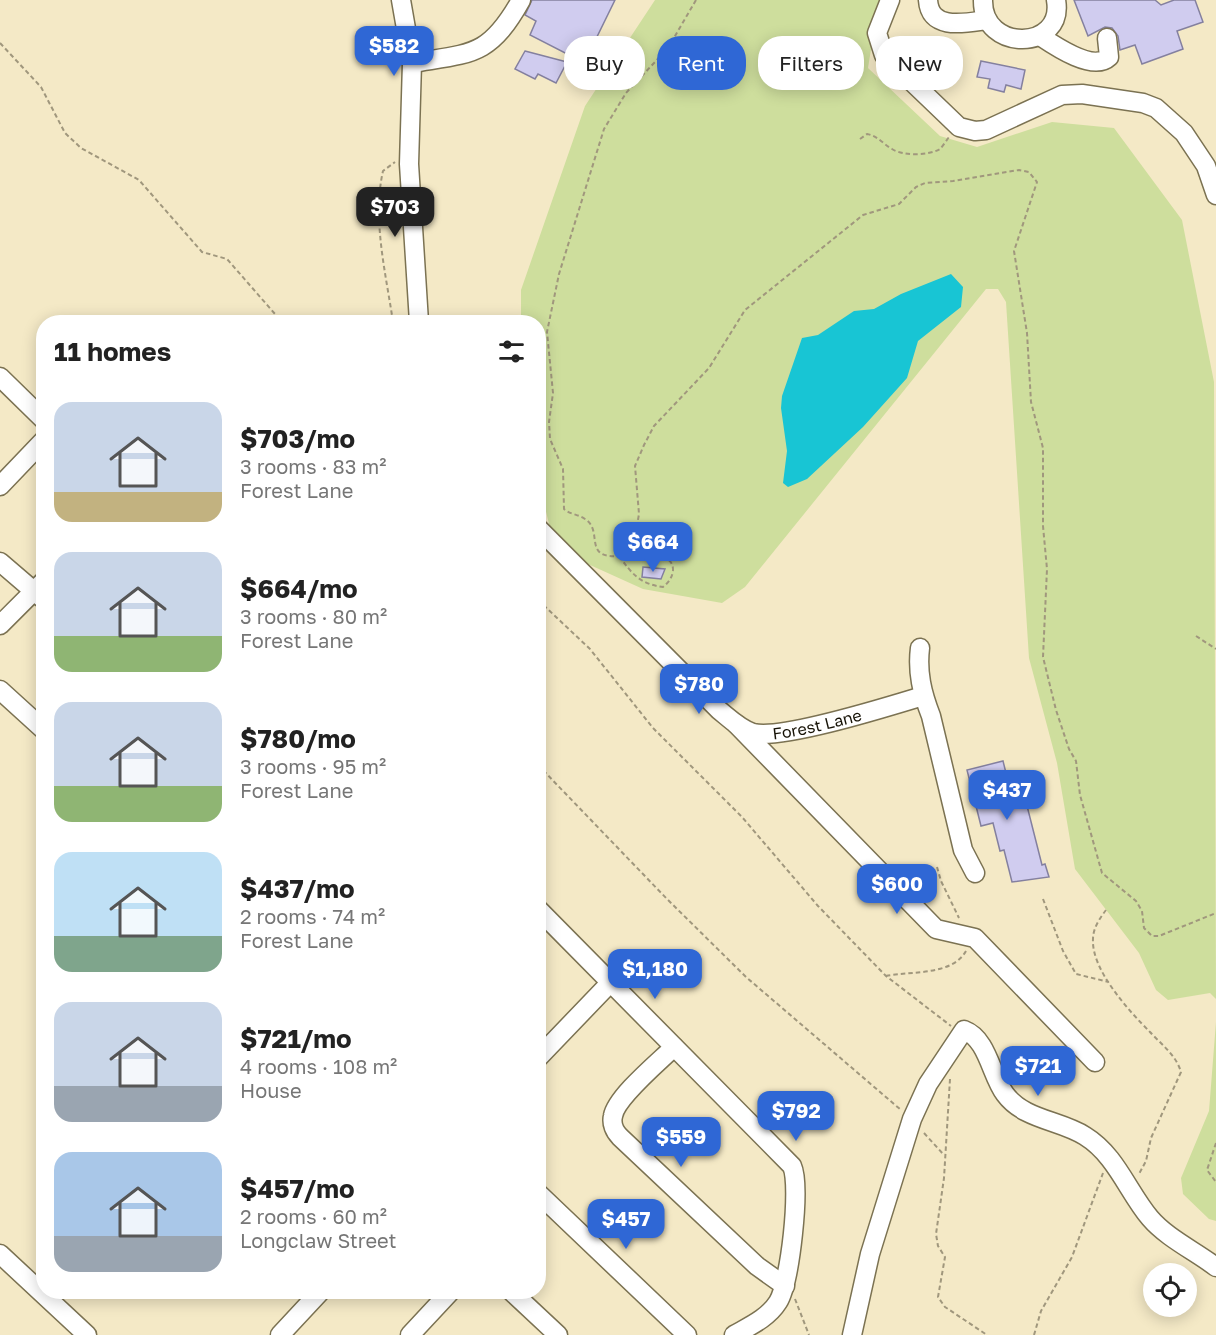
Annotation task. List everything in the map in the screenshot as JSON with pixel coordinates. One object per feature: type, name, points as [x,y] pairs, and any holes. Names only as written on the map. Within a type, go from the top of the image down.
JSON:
[{"type":"street","points":[[401,0],[412,63],[409,152],[419,315]]},
{"type":"street","points":[[412,63],[480,50],[497,36],[521,0]]},
{"type":"street","points":[[890,0],[877,33],[884,55],[959,127],[975,131],[986,130],[1046,102],[1071,94],[1143,103],[1156,108],[1184,133],[1206,166],[1216,195]]},
{"type":"street","points":[[928,0],[928,8],[935,17],[948,24],[986,20]]},
{"type":"street","points":[[983,0],[986,20],[995,30],[1012,39],[1040,36],[1079,58],[1101,61],[1109,57],[1107,38]]},
{"type":"street","points":[[1040,36],[1055,19],[1056,0]]},
{"type":"street","points":[[0,377],[36,412]]},
{"type":"street","points":[[0,486],[36,448]]},
{"type":"street","name":"Forest Lane","points":[[546,536],[719,710],[736,723],[755,733],[776,734],[924,696]]},
{"type":"street","points":[[0,562],[36,587]]},
{"type":"street","points":[[0,625],[36,594]]},
{"type":"street","points":[[920,648],[919,673],[924,696],[963,850],[975,873]]},
{"type":"street","points":[[0,690],[36,723]]},
{"type":"street","points":[[736,723],[936,929],[975,938],[1095,1062]]},
{"type":"street","points":[[546,922],[792,1166],[796,1176],[785,1286],[767,1315],[734,1335]]},
{"type":"street","points":[[546,1050],[610,983]]},
{"type":"street","points":[[852,1335],[870,1254],[912,1119],[928,1084],[960,1033],[967,1032],[976,1040],[1005,1094],[1020,1109],[1086,1136],[1132,1187],[1140,1204],[1160,1229],[1216,1267]]},
{"type":"street","points":[[674,1047],[619,1105],[612,1118],[614,1128],[620,1137],[758,1266],[785,1286]]},
{"type":"street","points":[[546,1201],[687,1335]]},
{"type":"street","points":[[0,1254],[36,1288]]},
{"type":"street","points":[[48,1299],[87,1335]]},
{"type":"street","points":[[280,1335],[313,1299]]},
{"type":"street","points":[[410,1335],[443,1299]]},
{"type":"street","points":[[518,1299],[547,1332]]},
{"type":"path","points":[[634,543],[619,556],[601,554],[594,547],[592,527],[585,519],[570,515],[564,509],[562,469],[550,439],[549,422],[554,393],[548,332],[550,308],[604,129],[626,93],[668,48],[696,0]]},
{"type":"path","points":[[0,43],[41,87],[64,133],[81,148],[139,180],[202,252],[226,259],[276,315]]},
{"type":"path","points":[[860,139],[867,134],[874,135],[898,153],[928,153],[940,148],[959,127]]},
{"type":"path","points":[[392,315],[382,246],[378,190],[383,171],[409,152]]},
{"type":"path","points":[[619,556],[635,578],[645,584],[663,587],[668,584],[673,573],[671,560],[666,556],[646,555],[635,548],[639,514],[635,466],[654,426],[709,368],[745,310],[863,215],[898,204],[916,187],[936,181],[953,181],[1019,170],[1029,172],[1036,182],[1035,190],[1020,225],[1014,251],[1027,333],[1031,402],[1043,448],[1043,526],[1047,569],[1043,657],[1056,710],[1069,749],[1076,761],[1080,795],[1102,873],[1136,901],[1142,911],[1144,928],[1152,936],[1159,936],[1216,913]]},
{"type":"path","points":[[546,608],[590,649],[653,728],[742,817],[847,936],[886,976],[960,1033]]},
{"type":"path","points":[[1196,636],[1216,649]]},
{"type":"path","points":[[546,773],[667,899],[746,976],[912,1119],[944,1155]]},
{"type":"path","points":[[1043,899],[1063,951],[1076,974],[1109,982]]},
{"type":"path","points":[[1106,910],[1097,923],[1092,940],[1099,964],[1121,1002],[1170,1052],[1181,1072],[1151,1138],[1146,1161],[1132,1187]]},
{"type":"path","points":[[950,1077],[940,1215],[936,1234],[938,1246],[945,1257],[939,1297],[945,1307],[987,1335]]},
{"type":"path","points":[[1216,1143],[1207,1170],[1216,1182]]},
{"type":"path","points":[[1034,1335],[1041,1311],[1072,1257],[1108,1159]]},
{"type":"path","points":[[785,1286],[800,1308],[809,1335]]},
{"type":"green space","points":[[655,0],[879,0],[868,68],[876,76],[876,90],[891,90],[940,136],[977,147],[1052,122],[1114,128],[1182,220],[1214,382],[1216,999],[1210,993],[1168,1000],[1156,990],[1139,953],[1075,869],[1057,763],[1029,658],[1006,302],[998,289],[986,289],[745,587],[722,603],[643,589],[579,560],[551,532],[546,512],[546,315],[521,315],[521,290],[585,106],[596,90],[645,90],[645,36],[631,36]]},
{"type":"green space","points":[[1216,1022],[1216,1221],[1209,1219],[1183,1194],[1181,1178],[1209,1111]]},
{"type":"water","points":[[951,274],[963,287],[961,307],[918,341],[907,378],[863,427],[807,479],[788,487],[783,483],[787,451],[781,408],[782,396],[802,338],[818,335],[854,311],[874,309],[901,294]]},
{"type":"building","points":[[532,0],[615,0],[597,36],[564,36],[564,52],[530,35],[536,21],[525,15]]},
{"type":"building","points":[[1074,0],[1155,0],[1161,5],[1174,0],[1195,0],[1203,22],[1177,31],[1183,49],[1142,64],[1135,45],[1120,50],[1118,36],[1112,28],[1105,27],[1088,36]]},
{"type":"building","points":[[525,51],[564,61],[564,68],[556,83],[538,74],[535,79],[515,69]]},
{"type":"building","points":[[981,61],[1025,70],[1021,89],[1006,85],[1004,92],[988,88],[990,79],[977,77]]},
{"type":"building","points":[[643,567],[665,569],[661,579],[642,577]]},
{"type":"building","points":[[1003,761],[1012,797],[1024,794],[1042,865],[1045,864],[1049,877],[1012,882],[1004,850],[1000,851],[993,823],[981,826],[967,770]]}]
